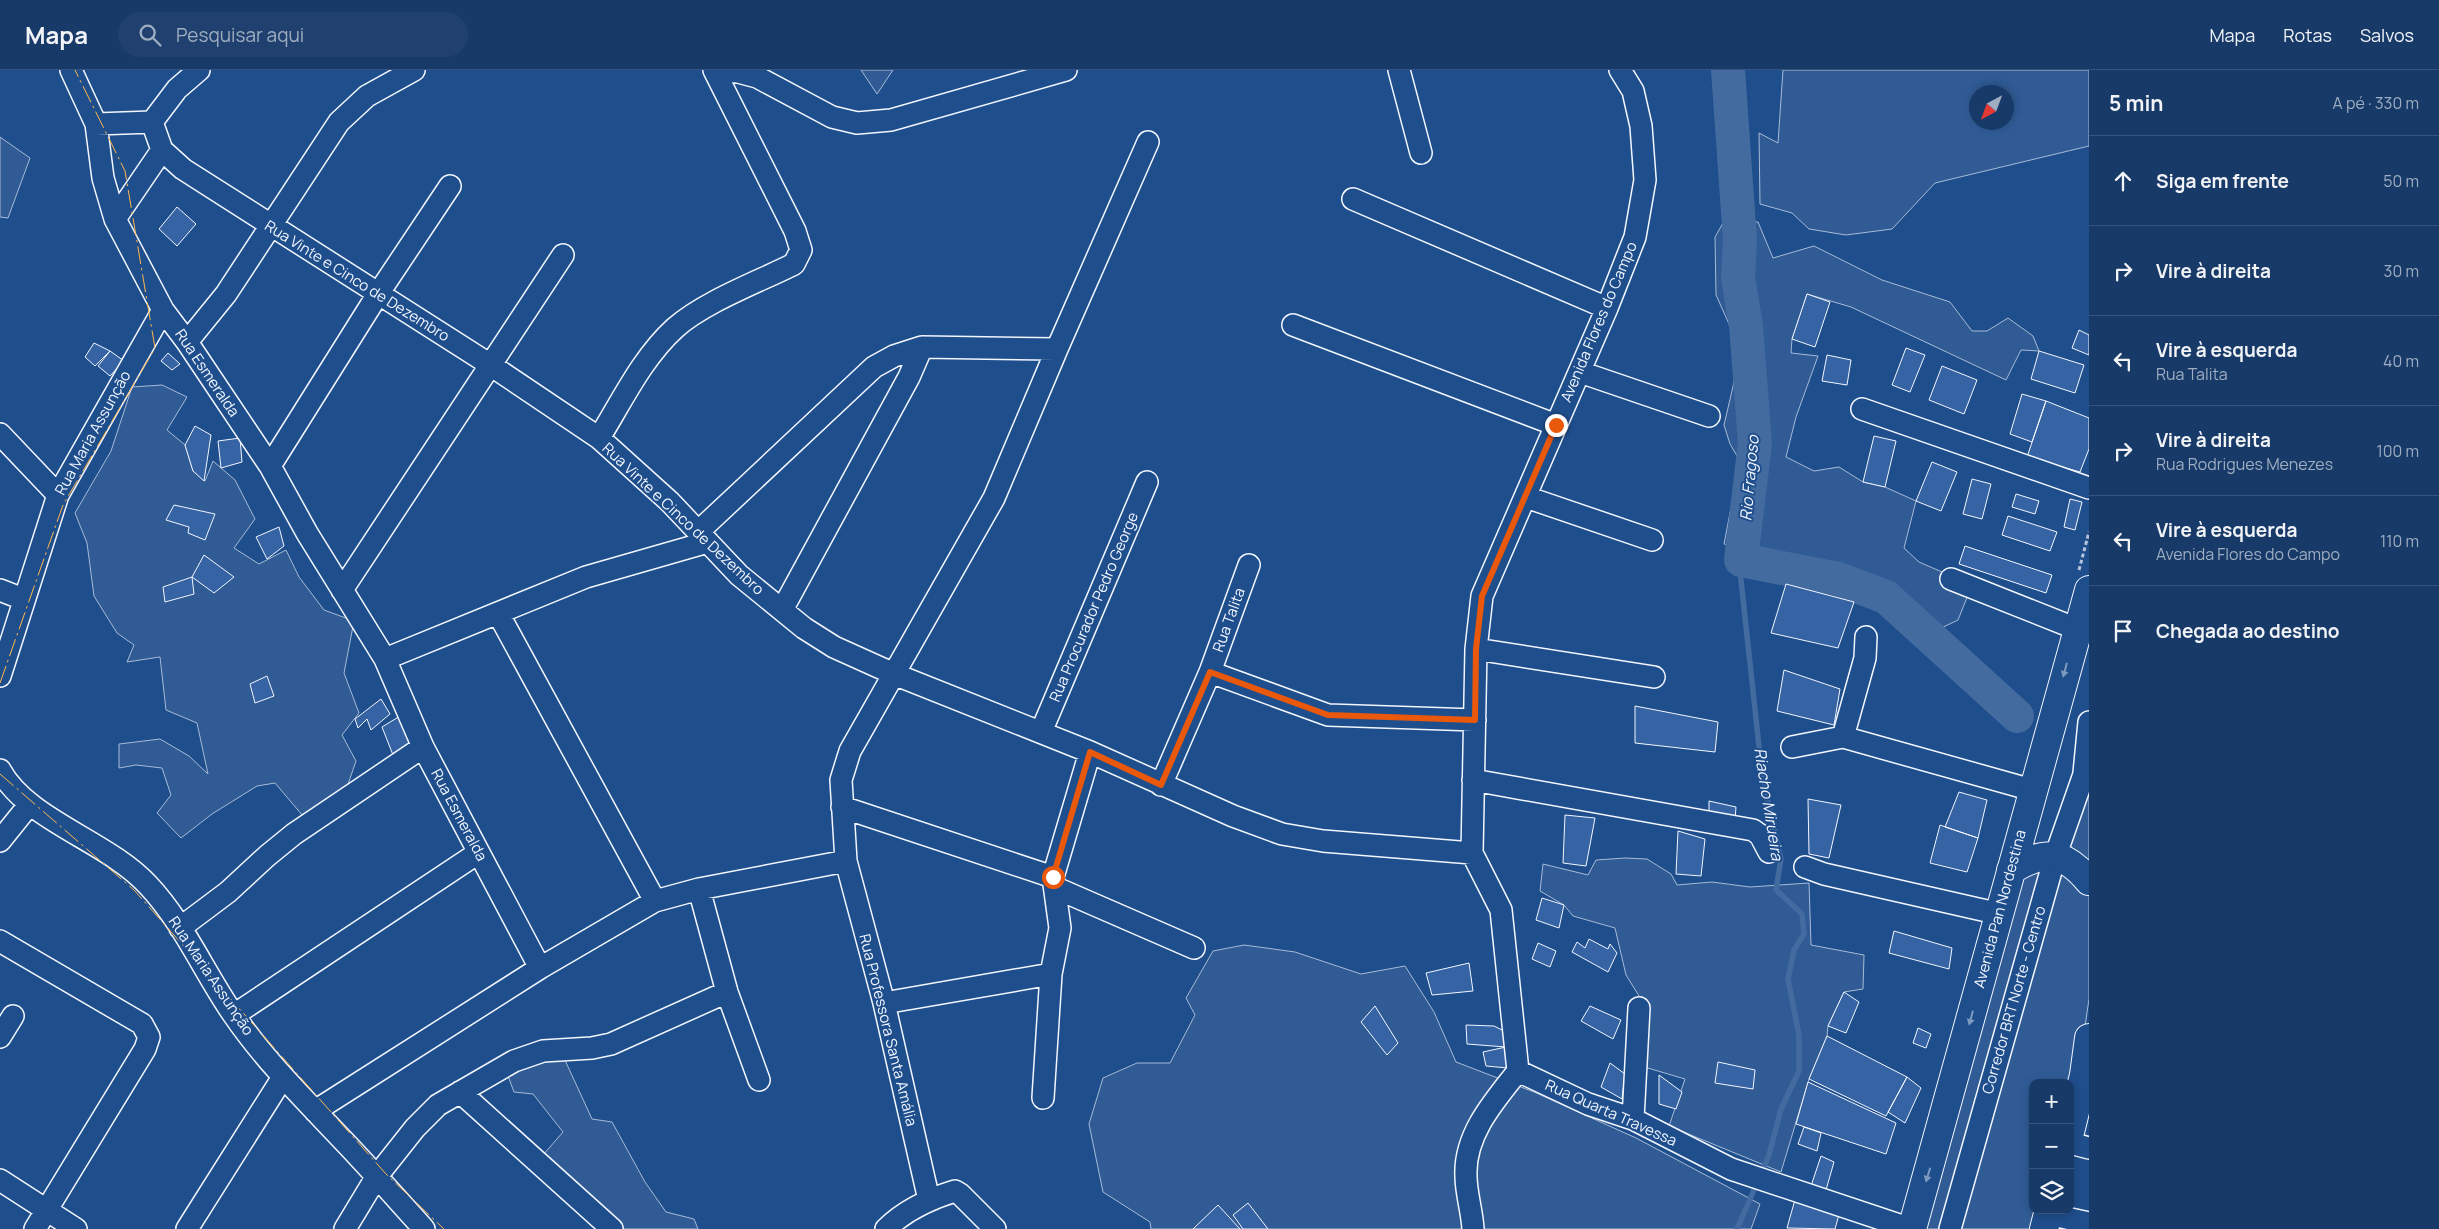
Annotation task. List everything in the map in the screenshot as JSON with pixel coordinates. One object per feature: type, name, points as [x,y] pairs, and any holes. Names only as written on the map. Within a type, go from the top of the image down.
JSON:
[{"type":"highway","name":"Avenida Pan Nordestina","points":[[1911,1229],[2089,590]]},
{"type":"highway","points":[[2011,870],[2031,858],[2042,856],[2055,857],[2068,861],[2089,881]]},
{"type":"highway","points":[[2072,1124],[2086,1076],[2089,1038]]},
{"type":"street","name":"Rua Esmeralda","points":[[71,70],[96,124],[103,178],[115,219],[163,310],[187,342],[270,466],[342,590],[385,659],[423,747],[540,968]]},
{"type":"street","points":[[96,124],[152,122],[177,89],[199,70]]},
{"type":"street","points":[[187,342],[226,294],[338,122],[367,96],[414,70]]},
{"type":"street","points":[[714,70],[738,72],[757,77],[832,117],[857,123],[891,120],[1066,70]]},
{"type":"street","points":[[598,438],[640,369],[676,327],[704,309],[794,264],[801,250],[795,231],[714,70]]},
{"type":"street","points":[[1398,70],[1420,153]]},
{"type":"street","name":"Avenida Flores do Campo","points":[[1518,1071],[1501,910],[1472,853],[1476,649],[1482,596],[1580,372],[1635,237],[1645,180],[1641,126],[1632,80],[1620,70]]},
{"type":"street","name":"Rua Vinte e Cinco de Dezembro","points":[[152,122],[162,150],[184,169],[490,364],[598,438],[670,502],[739,575],[782,610],[834,648],[894,674],[1090,752],[1233,816],[1282,834],[1323,841],[1472,853]]},
{"type":"street","name":"Rua Professora Santa Amália","points":[[929,1200],[884,1003],[846,861],[841,780],[850,751],[994,498],[1148,142]]},
{"type":"street","points":[[115,219],[162,150]]},
{"type":"street","points":[[270,466],[378,294],[450,186]]},
{"type":"street","points":[[1353,200],[1607,308]]},
{"type":"street","points":[[342,590],[490,364],[564,256]]},
{"type":"street","name":"Rua Maria Assunção","points":[[0,676],[23,599],[58,495],[163,310]]},
{"type":"street","points":[[1293,325],[1556,425]]},
{"type":"street","points":[[782,610],[909,377],[922,347]]},
{"type":"street","points":[[385,659],[586,577],[703,537],[874,367],[894,356],[922,347],[1057,349]]},
{"type":"street","points":[[1580,372],[1708,416]]},
{"type":"street","points":[[1862,409],[2089,488]]},
{"type":"street","points":[[0,434],[58,495]]},
{"type":"street","name":"Rua Procurador Pedro George","points":[[1041,732],[1147,482]]},
{"type":"street","points":[[1526,497],[1652,540]]},
{"type":"street","name":"Rua Talita","points":[[1161,785],[1210,672],[1249,565]]},
{"type":"street","points":[[1951,579],[2077,629]]},
{"type":"street","points":[[0,590],[23,599]]},
{"type":"street","points":[[498,613],[655,901]]},
{"type":"street","points":[[1843,736],[1865,658],[1866,637]]},
{"type":"street","points":[[1476,649],[1654,677]]},
{"type":"street","points":[[1210,672],[1328,715],[1475,720]]},
{"type":"street","name":"Corredor BRT Norte - Centro","points":[[1950,1229],[2055,857],[2086,767],[2089,722]]},
{"type":"street","points":[[1792,747],[1843,736],[2032,790]]},
{"type":"street","points":[[180,928],[228,892],[266,856],[294,834],[423,747]]},
{"type":"street","points":[[1042,1098],[1051,974],[1060,928],[1055,883],[1090,752]]},
{"type":"street","name":"Rua Maria Assunção","points":[[0,770],[7,782],[29,805],[101,847],[148,884],[180,928],[234,1015],[283,1077],[377,1176],[424,1229]]},
{"type":"street","points":[[1472,780],[1753,830],[1760,835],[1769,852]]},
{"type":"street","points":[[0,841],[29,805]]},
{"type":"street","points":[[842,806],[1055,883],[1194,948]]},
{"type":"street","points":[[234,1015],[478,853]]},
{"type":"street","points":[[315,1110],[540,968],[655,901],[699,889],[846,861]]},
{"type":"street","points":[[1805,867],[1824,874],[2000,914]]},
{"type":"street","points":[[699,889],[727,992],[759,1080]]},
{"type":"street","points":[[0,941],[142,1024],[149,1037],[145,1049],[35,1229]]},
{"type":"street","points":[[884,1003],[1051,974]]},
{"type":"street","points":[[345,1229],[377,1176],[415,1128],[438,1105],[514,1061],[543,1051],[592,1048],[611,1044],[727,992]]},
{"type":"street","points":[[1633,1119],[1639,1008]]},
{"type":"street","points":[[0,1037],[12,1016]]},
{"type":"street","points":[[1473,1229],[1466,1174],[1470,1143],[1484,1116],[1518,1071]]},
{"type":"street","name":"Rua Quarta Travessa","points":[[1518,1071],[1588,1104],[1633,1119],[1731,1169],[1911,1229]]},
{"type":"street","points":[[187,1229],[283,1077]]},
{"type":"street","points":[[460,1092],[612,1229]]},
{"type":"street","points":[[2074,1144],[2089,1148]]},
{"type":"street","points":[[0,1180],[76,1229]]},
{"type":"street","points":[[886,1229],[897,1218],[929,1200],[954,1191],[960,1194],[995,1229]]},
{"type":"street","points":[[2047,1218],[2089,1223]]},
{"type":"shaded area","points":[[861,70],[893,70],[877,94]]},
{"type":"shaded area","points":[[1783,70],[2089,70],[2089,146],[1935,183],[1892,229],[1846,235],[1809,229],[1792,213],[1760,204],[1759,133],[1778,143]]},
{"type":"shaded area","points":[[0,137],[30,158],[8,218],[0,217]]},
{"type":"shaded area","points":[[1758,222],[1773,258],[1814,246],[1882,280],[1950,302],[1972,331],[1987,331],[2008,318],[2033,336],[2039,351],[2021,350],[2006,380],[1851,307],[1807,294],[1792,339],[1791,353],[1818,356],[1796,417],[1786,457],[1814,471],[1839,467],[1863,482],[1885,487],[1916,501],[1904,548],[1919,562],[1972,585],[1958,620],[1935,631],[1887,586],[1724,544],[1740,461],[1730,444],[1724,425],[1738,365],[1734,335],[1716,295],[1715,237],[1723,223]]},
{"type":"shaded area","points":[[162,385],[187,397],[167,430],[185,445],[193,471],[205,481],[213,461],[235,480],[255,519],[234,548],[259,564],[286,550],[299,577],[324,610],[354,621],[344,673],[359,713],[342,735],[356,761],[346,790],[303,816],[275,783],[257,786],[212,814],[181,838],[157,813],[171,795],[162,768],[136,765],[119,768],[119,744],[160,739],[189,756],[208,774],[197,723],[166,710],[160,657],[127,662],[134,645],[117,633],[94,596],[87,543],[75,513],[111,451],[132,387]]},
{"type":"shaded area","points":[[2089,779],[2089,875],[2060,855]]},
{"type":"shaded area","points":[[1647,859],[1671,874],[1677,885],[1712,882],[1750,887],[1809,883],[1811,945],[1864,955],[1863,989],[1844,992],[1828,1026],[1827,1036],[1809,1079],[1781,1172],[1669,1126],[1685,1079],[1641,1066],[1644,1004],[1626,975],[1615,928],[1573,916],[1564,905],[1540,891],[1543,864],[1588,875],[1596,860]]},
{"type":"shaded area","points":[[2057,861],[2089,892],[2089,999],[2082,1047],[2071,1079],[2029,1079],[2029,1214],[2042,1214],[2038,1229],[1955,1229]]},
{"type":"shaded area","points":[[2047,862],[1944,1229],[1921,1229],[2014,882]]},
{"type":"shaded area","points":[[1244,945],[1295,952],[1361,974],[1405,966],[1434,1012],[1456,1062],[1534,1092],[1636,1138],[1760,1204],[1751,1229],[1151,1229],[1150,1222],[1103,1192],[1089,1124],[1103,1078],[1137,1063],[1170,1063],[1195,1015],[1186,998],[1213,951]]},
{"type":"shaded area","points":[[564,1058],[592,1119],[612,1122],[645,1182],[666,1212],[694,1219],[698,1229],[616,1229],[537,1162],[563,1132],[533,1094],[514,1092],[507,1073],[544,1061]]},
{"type":"building","points":[[177,207],[196,224],[177,246],[159,229]]},
{"type":"building","points":[[1807,294],[1830,302],[1815,347],[1792,339]]},
{"type":"building","points":[[2079,330],[2089,335],[2089,355],[2072,348]]},
{"type":"building","points":[[94,343],[110,351],[95,366],[85,357]]},
{"type":"building","points":[[1906,348],[1925,355],[1910,392],[1892,385]]},
{"type":"building","points":[[110,351],[124,361],[110,376],[98,366]]},
{"type":"building","points":[[2039,351],[2084,365],[2075,393],[2031,379]]},
{"type":"building","points":[[168,353],[180,364],[172,370],[161,361]]},
{"type":"building","points":[[1827,355],[1851,360],[1847,385],[1822,381]]},
{"type":"building","points":[[1942,366],[1977,380],[1964,414],[1929,400]]},
{"type":"building","points":[[2022,394],[2046,401],[2032,442],[2010,434]]},
{"type":"building","points":[[2046,401],[2089,418],[2089,449],[2080,472],[2027,457]]},
{"type":"building","points":[[195,426],[211,435],[204,481],[193,471],[185,445]]},
{"type":"building","points":[[1874,436],[1896,441],[1885,487],[1863,482]]},
{"type":"building","points":[[240,438],[242,462],[221,468],[218,441]]},
{"type":"building","points":[[1932,462],[1957,472],[1941,511],[1916,501]]},
{"type":"building","points":[[1972,479],[1991,484],[1982,519],[1963,514]]},
{"type":"building","points":[[2016,494],[2039,501],[2035,514],[2012,507]]},
{"type":"building","points":[[2070,499],[2082,502],[2075,530],[2064,527]]},
{"type":"building","points":[[174,505],[215,514],[205,540],[188,533],[189,527],[166,520]]},
{"type":"building","points":[[2008,516],[2057,532],[2050,551],[2002,535]]},
{"type":"building","points":[[279,527],[284,546],[267,559],[256,537]]},
{"type":"building","points":[[1965,546],[2052,575],[2046,593],[1959,564]]},
{"type":"building","points":[[204,555],[234,577],[214,593],[192,577]]},
{"type":"building","points":[[192,577],[194,594],[165,602],[163,587]]},
{"type":"building","points":[[1786,584],[1854,602],[1838,648],[1771,633]]},
{"type":"building","points":[[1784,670],[1840,689],[1834,725],[1777,711]]},
{"type":"building","points":[[267,676],[274,696],[255,703],[250,684]]},
{"type":"building","points":[[381,699],[390,714],[371,730],[367,719],[358,728],[355,719]]},
{"type":"building","points":[[1635,706],[1718,722],[1715,752],[1635,743]]},
{"type":"building","points":[[400,716],[412,747],[393,755],[382,727]]},
{"type":"building","points":[[1959,792],[1987,800],[1978,838],[1945,827]]},
{"type":"building","points":[[1808,799],[1841,805],[1829,858],[1809,854]]},
{"type":"building","points":[[1709,801],[1736,807],[1735,820],[1709,818]]},
{"type":"building","points":[[1565,815],[1595,818],[1586,866],[1563,863]]},
{"type":"building","points":[[1940,825],[1978,838],[1967,872],[1930,863]]},
{"type":"building","points":[[1678,831],[1705,839],[1701,876],[1676,874]]},
{"type":"building","points":[[1542,898],[1564,905],[1559,928],[1536,920]]},
{"type":"building","points":[[1894,931],[1952,948],[1949,969],[1889,953]]},
{"type":"building","points":[[1589,939],[1608,949],[1610,944],[1617,953],[1608,972],[1572,952],[1577,942],[1585,948]]},
{"type":"building","points":[[1538,943],[1556,951],[1550,967],[1532,959]]},
{"type":"building","points":[[1469,963],[1473,991],[1432,995],[1426,973]]},
{"type":"building","points":[[1844,992],[1859,1002],[1846,1033],[1828,1026]]},
{"type":"building","points":[[1375,1006],[1398,1043],[1387,1055],[1361,1022]]},
{"type":"building","points":[[1590,1006],[1621,1020],[1613,1039],[1581,1021]]},
{"type":"building","points":[[1466,1025],[1494,1026],[1504,1031],[1506,1047],[1467,1044]]},
{"type":"building","points":[[1918,1028],[1931,1034],[1926,1048],[1913,1043]]},
{"type":"building","points":[[1827,1036],[1907,1077],[1886,1116],[1809,1079]]},
{"type":"building","points":[[1506,1047],[1508,1068],[1486,1066],[1483,1052]]},
{"type":"building","points":[[1718,1062],[1755,1070],[1753,1089],[1715,1083]]},
{"type":"building","points":[[1610,1063],[1625,1074],[1622,1099],[1601,1087]]},
{"type":"building","points":[[1659,1075],[1682,1092],[1676,1109],[1659,1104]]},
{"type":"building","points":[[1907,1077],[1921,1088],[1905,1123],[1888,1112]]},
{"type":"building","points":[[1808,1082],[1896,1123],[1886,1154],[1796,1124]]},
{"type":"building","points":[[1804,1127],[1821,1133],[1817,1151],[1798,1144]]},
{"type":"building","points":[[1821,1156],[1834,1162],[1826,1190],[1811,1186]]},
{"type":"building","points":[[1796,1196],[1840,1211],[1835,1229],[1787,1228]]},
{"type":"building","points":[[1248,1203],[1268,1229],[1243,1229],[1233,1215]]},
{"type":"building","points":[[1218,1205],[1240,1229],[1193,1229]]},
{"type":"waterway","name":"Rio Fragoso","points":[[1728,70],[1740,240],[1738,278],[1746,326],[1755,443],[1741,560],[1838,579],[1886,597],[2017,716]]},
{"type":"waterway","name":"Riacho Mirueira","points":[[1741,560],[1740,571],[1762,774],[1781,859],[1776,890],[1802,914],[1804,934],[1794,950],[1788,979],[1799,1035],[1799,1071],[1781,1109],[1769,1155],[1761,1174]]},
{"type":"waterway","name":"Riacho Mirueira","points":[[1737,1229],[1757,1183]]},
{"type":"power","points":[[0,683],[63,505],[155,348],[125,171],[75,70]]},
{"type":"power","points":[[0,774],[134,890],[386,1174],[444,1229]]},
{"type":"route","points":[[1053,877],[1090,752],[1161,785],[1210,672],[1328,715],[1475,720],[1476,649],[1482,596],[1556,425]]}]
